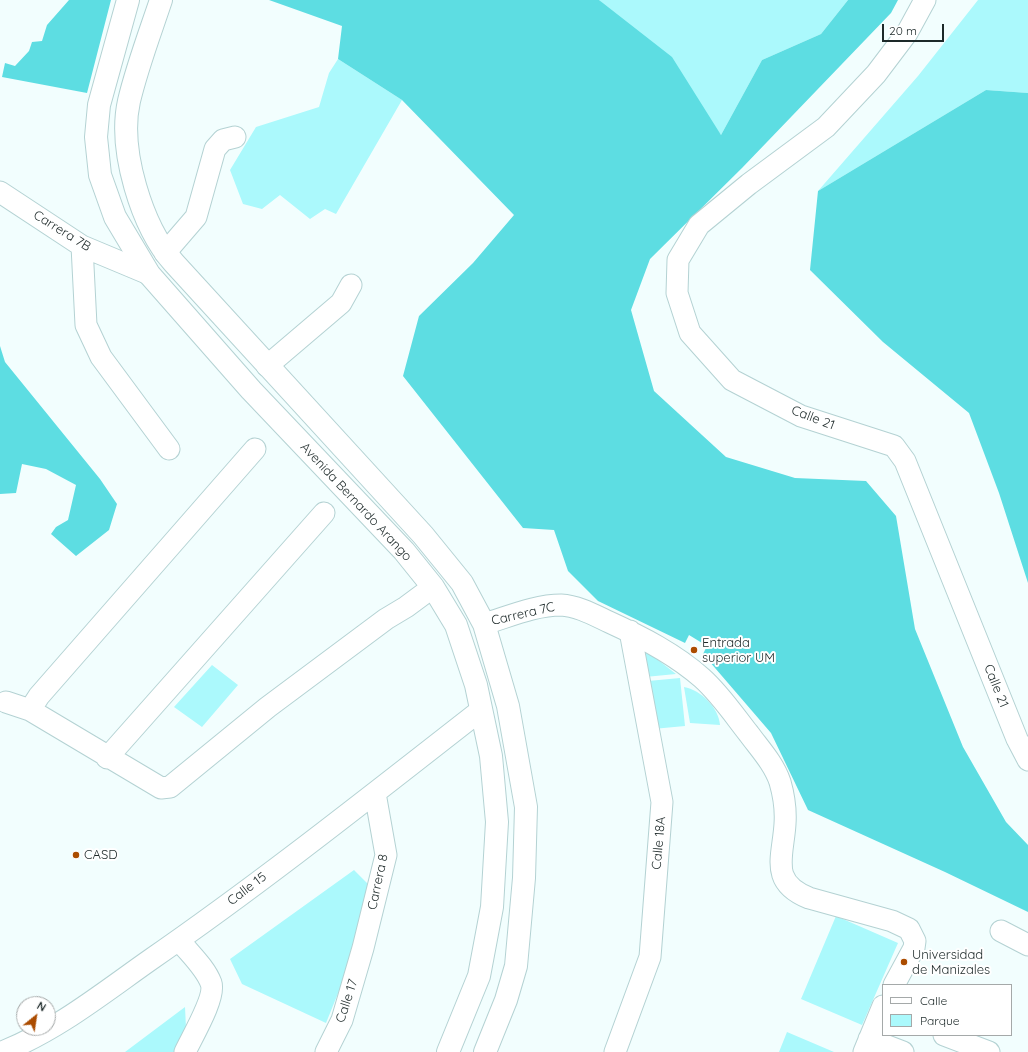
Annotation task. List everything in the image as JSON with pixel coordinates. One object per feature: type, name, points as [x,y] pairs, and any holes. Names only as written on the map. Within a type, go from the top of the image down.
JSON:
[{"type":"main road","name":"Avenida Bernardo Arango","points":[[128,0],[99,105],[96,137],[100,174],[115,217],[150,274],[251,390],[404,551],[433,587],[456,625],[476,685],[491,756],[497,822],[492,908],[479,976],[448,1052]]},
{"type":"main road","name":"Avenida Bernardo Arango","points":[[161,0],[129,102],[127,138],[132,176],[144,211],[158,243],[165,253],[267,366],[423,535],[462,584],[484,624],[508,706],[526,807],[524,878],[516,966],[506,1000],[485,1052]]},
{"type":"street","name":"Calle 21","points":[[925,0],[907,33],[876,74],[826,127],[749,184],[699,225],[678,260],[677,293],[690,333],[732,380],[800,416],[894,446],[905,461],[1017,739],[1028,760]]},
{"type":"street","points":[[165,253],[196,217],[215,149],[223,140],[235,137]]},
{"type":"street","name":"Carrera 7B","points":[[0,192],[82,246],[150,274]]},
{"type":"street","points":[[82,246],[86,325],[101,358],[169,449]]},
{"type":"street","points":[[267,366],[341,303],[351,285]]},
{"type":"street","points":[[30,710],[44,690],[255,449]]},
{"type":"street","points":[[107,758],[324,513]]},
{"type":"street","points":[[6,702],[30,710],[107,758],[161,788],[170,787],[268,707],[386,619],[406,607],[433,587]]},
{"type":"street","name":"Carrera 7C","points":[[484,624],[549,606],[561,605],[587,612],[630,631],[682,662],[703,679],[720,696],[773,767],[780,781],[784,799],[786,824],[780,861],[781,871],[790,887],[799,894],[809,898],[892,921],[909,929],[914,941],[914,948],[895,984]]},
{"type":"street","name":"Calle 18A","points":[[615,1052],[650,957],[662,802],[630,631]]},
{"type":"street","name":"Calle 15","points":[[2,1052],[22,1044],[55,1026],[179,940],[375,793],[481,710]]},
{"type":"street","name":"Carrera 8","points":[[363,948],[386,855],[375,793]]},
{"type":"street","points":[[1001,931],[1028,945]]},
{"type":"street","points":[[179,940],[205,973],[211,984],[211,995],[185,1052]]},
{"type":"street","name":"Calle 17","points":[[326,1052],[342,1020],[363,948]]},
{"type":"street","points":[[882,1010],[867,1046],[903,1052]]},
{"type":"street","points":[[947,1036],[989,1052]]},
{"type":"green space","points":[[599,0],[848,0],[821,34],[762,60],[721,135]]},
{"type":"green space","points":[[978,0],[1028,0],[1028,93],[986,90],[818,191],[918,76]]},
{"type":"green space","points":[[338,59],[402,100],[336,214],[325,209],[310,219],[280,195],[262,209],[243,204],[230,170],[256,127],[319,107],[329,73]]},
{"type":"green space","points":[[644,649],[676,674],[645,677]]},
{"type":"green space","points":[[212,665],[238,685],[202,727],[174,707]]},
{"type":"green space","points":[[680,678],[685,726],[653,729],[648,681]]},
{"type":"green space","points":[[684,687],[697,692],[713,706],[720,725],[690,723]]},
{"type":"green space","points":[[354,870],[367,883],[367,907],[362,934],[326,1023],[242,984],[230,959]]},
{"type":"green space","points":[[836,916],[898,943],[862,1025],[801,999]]},
{"type":"green space","points":[[185,1007],[186,1028],[174,1052],[125,1052]]},
{"type":"green space","points":[[787,1032],[834,1052],[779,1052]]},
{"type":"shaded area","points":[[69,0],[111,0],[87,93],[2,77],[5,63],[15,66],[29,51],[32,42],[42,41],[47,25]]},
{"type":"shaded area","points":[[269,0],[599,0],[672,57],[721,135],[762,60],[821,34],[848,0],[898,0],[891,13],[742,168],[650,259],[631,310],[654,391],[726,457],[795,478],[866,481],[896,516],[915,629],[963,747],[1006,822],[1028,845],[1028,912],[945,872],[808,810],[771,733],[703,654],[707,646],[689,635],[685,643],[598,601],[568,571],[554,530],[523,528],[403,376],[419,316],[473,263],[514,215],[402,100],[338,59],[342,26]]},
{"type":"shaded area","points":[[986,90],[1028,93],[1028,583],[999,493],[969,413],[883,342],[810,270],[818,191]]},
{"type":"shaded area","points":[[0,346],[5,362],[100,479],[117,504],[109,530],[76,556],[51,534],[56,527],[68,520],[76,485],[46,469],[22,464],[16,493],[0,494]]},
{"type":"place","name":"Entrada superior UM","points":[[694,650]]},
{"type":"place","name":"CASD","points":[[76,855]]},
{"type":"place","name":"Universidad de Manizales","points":[[904,962]]}]
